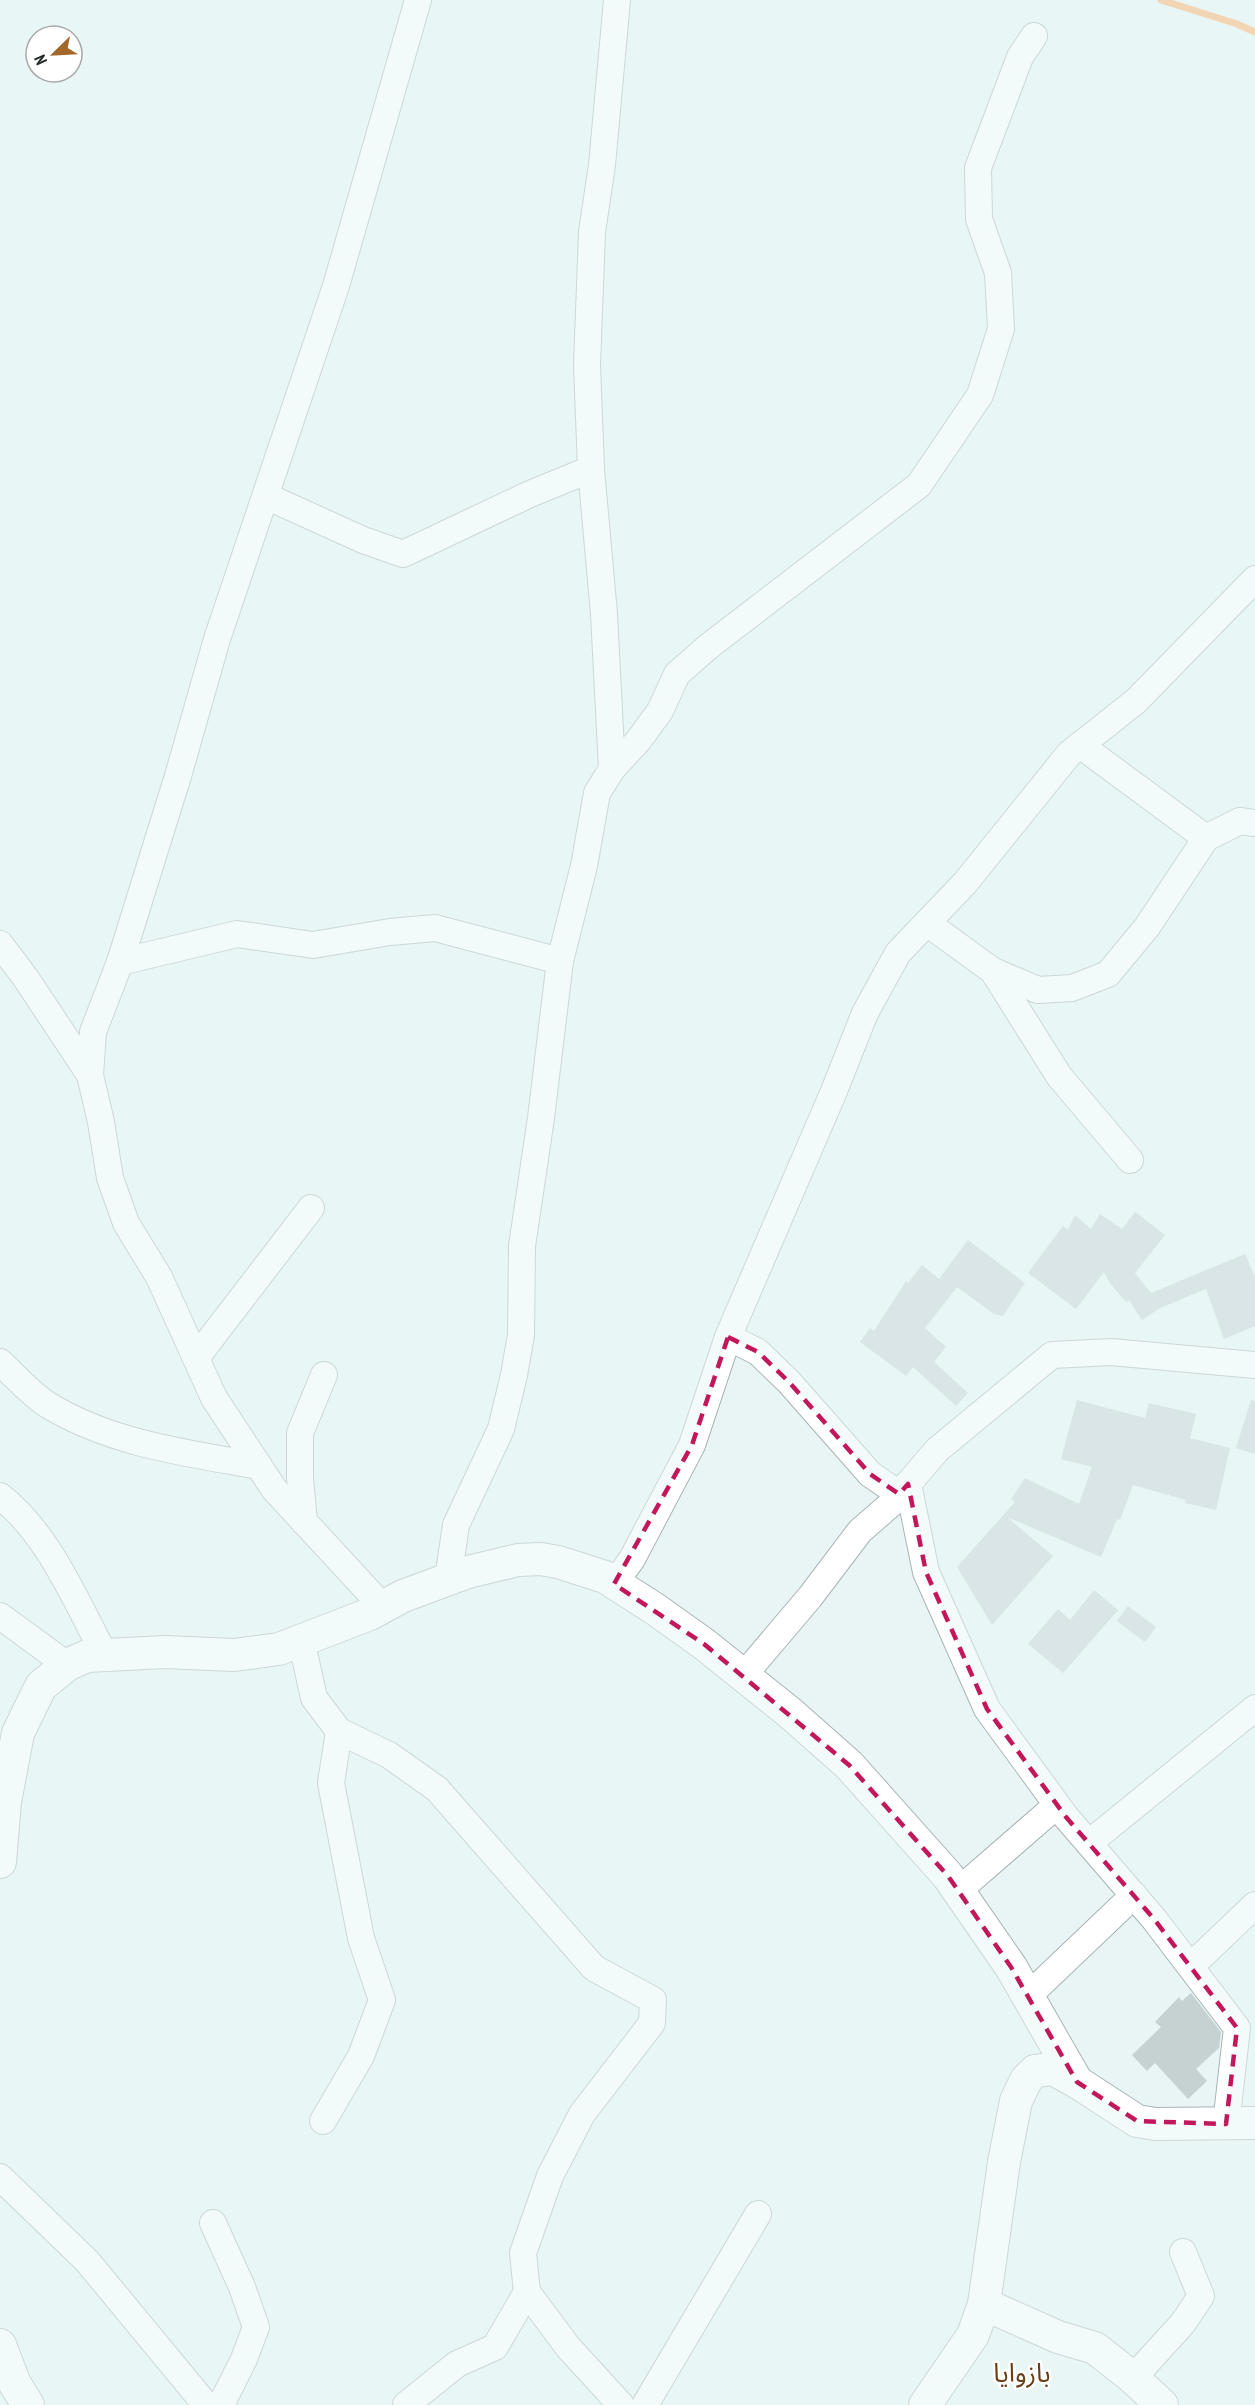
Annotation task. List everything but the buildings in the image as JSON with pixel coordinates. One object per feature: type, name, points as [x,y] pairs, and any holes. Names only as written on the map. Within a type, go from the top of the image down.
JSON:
[{"type":"street","points":[[383,1607],[274,1489],[214,1398],[159,1277],[126,1223],[110,1178],[101,1122],[90,1075],[93,1032],[120,962],[178,776],[217,639],[336,286],[418,0]]},
{"type":"street","points":[[612,770],[604,614],[591,469],[587,365],[592,232],[602,165],[616,0]]},
{"type":"street","points":[[448,1579],[456,1525],[501,1429],[522,1335],[522,1246],[541,1118],[560,961],[584,866],[597,793],[612,770],[638,741],[660,711],[677,674],[709,646],[920,485],[980,395],[1001,329],[998,273],[979,219],[978,168],[1020,57],[1034,36]]},
{"type":"street","points":[[266,496],[363,540],[403,554],[530,494],[591,469]]},
{"type":"street","points":[[615,1584],[632,1559],[692,1445],[728,1337],[866,1013],[898,953],[965,883],[1069,754],[1136,701],[1255,579]]},
{"type":"street","points":[[1080,745],[1206,838]]},
{"type":"street","points":[[927,923],[993,971],[1038,990],[1072,988],[1108,974],[1148,927],[1181,873],[1206,838],[1240,821],[1255,823]]},
{"type":"street","points":[[120,962],[237,934],[313,945],[390,932],[435,928],[560,961]]},
{"type":"street","points":[[0,944],[25,977],[90,1075]]},
{"type":"street","points":[[993,971],[1059,1076],[1130,1160]]},
{"type":"street","points":[[196,1358],[312,1208]]},
{"type":"street","points":[[728,1337],[758,1352],[789,1382],[870,1474],[904,1489]]},
{"type":"street","points":[[743,1676],[810,1598],[860,1531],[904,1489],[937,1450],[1052,1355],[1111,1352],[1255,1365]]},
{"type":"street","points":[[0,1362],[46,1404],[88,1426],[149,1446],[259,1466]]},
{"type":"street","points":[[304,1522],[300,1479],[300,1433],[324,1375]]},
{"type":"street","points":[[904,1489],[926,1572],[987,1709],[1057,1804],[1134,1895],[1237,2028],[1241,2123],[1155,2124],[1137,2121],[1053,2069],[1035,2071],[1026,2080],[1016,2101],[1004,2162],[984,2304],[973,2335],[925,2405]]},
{"type":"street","points":[[0,1496],[18,1511],[41,1537],[105,1655]]},
{"type":"street","points":[[0,1862],[5,1802],[18,1733],[41,1686],[67,1665],[87,1656],[165,1652],[246,1654],[279,1649],[370,1614],[403,1596],[468,1572],[518,1560],[541,1559],[580,1568],[605,1577],[655,1609],[789,1712],[849,1765],[948,1876],[1011,1967],[1077,2082]]},
{"type":"street","points":[[0,1616],[67,1665]]},
{"type":"street","points":[[301,1639],[314,1698],[339,1731],[389,1755],[437,1789],[594,1968],[653,2000],[652,2023],[582,2114],[550,2176],[523,2253],[527,2292],[568,2347],[621,2405]]},
{"type":"street","points":[[1089,1843],[1255,1708]]},
{"type":"street","points":[[322,2121],[361,2056],[382,2000],[361,1938],[331,1783],[339,1731]]},
{"type":"street","points":[[958,1891],[1057,1804]]},
{"type":"street","points":[[1028,1996],[1134,1895]]},
{"type":"street","points":[[1191,1966],[1255,1905]]},
{"type":"street","points":[[0,2177],[87,2260],[206,2405]]},
{"type":"street","points":[[645,2405],[758,2214]]},
{"type":"street","points":[[213,2223],[242,2287],[256,2327],[244,2359],[221,2405]]},
{"type":"street","points":[[1133,2378],[1182,2324],[1201,2296],[1183,2252]]},
{"type":"street","points":[[406,2405],[457,2364],[495,2347],[527,2292]]},
{"type":"street","points":[[984,2304],[1058,2337],[1095,2348],[1162,2405]]},
{"type":"street","points":[[0,2345],[15,2384],[28,2405]]},
{"type":"highlighted area","points":[[728,1337],[758,1352],[789,1382],[870,1474],[899,1494],[908,1484],[926,1572],[987,1709],[1066,1817],[1154,1919],[1237,2028],[1226,2124],[1137,2121],[1077,2082],[1011,1967],[948,1876],[849,1765],[704,1644],[614,1584],[692,1445]]},
{"type":"waterway","points":[[1161,0],[1255,32]]},
{"type":"district","name":"بازوایا","points":[[1022,2373]]}]
